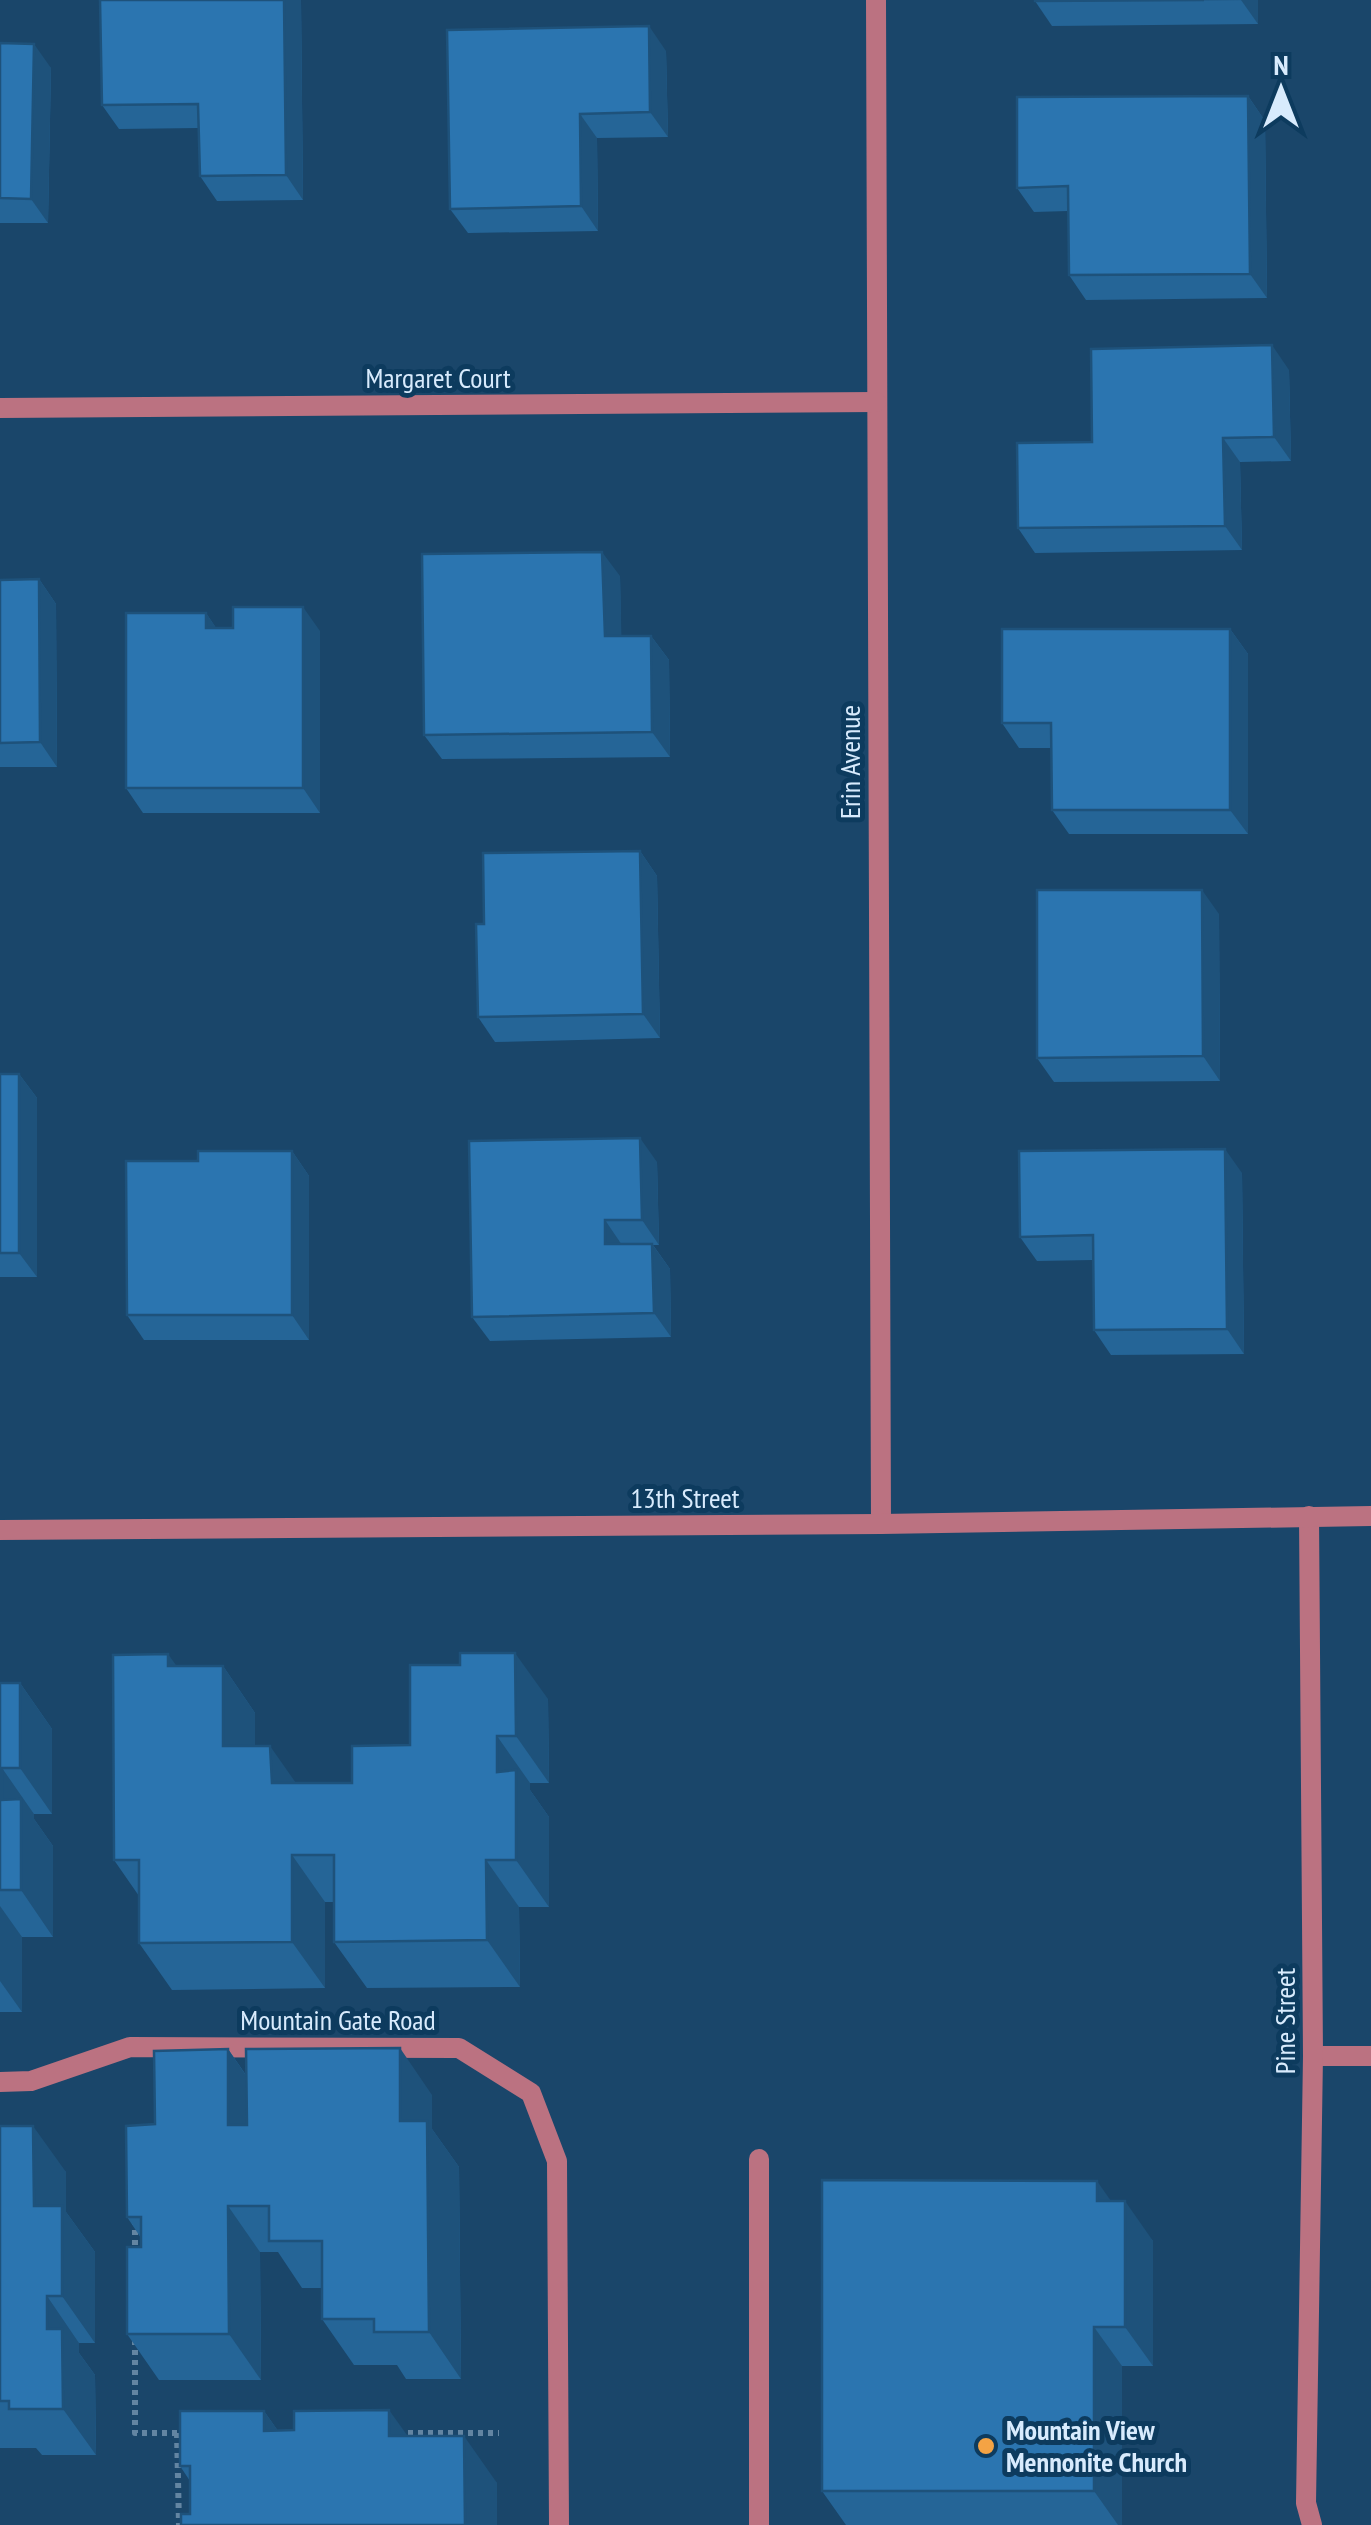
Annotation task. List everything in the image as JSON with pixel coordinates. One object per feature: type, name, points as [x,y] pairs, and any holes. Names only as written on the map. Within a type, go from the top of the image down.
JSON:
[{"type":"street","name":"Erin Avenue","points":[[876,0],[881,1524]]},
{"type":"street","name":"Margaret Court","points":[[0,408],[876,402]]},
{"type":"street","name":"Pine Street","points":[[1309,1516],[1313,2056],[1306,2503],[1312,2525]]},
{"type":"street","name":"13th Street","points":[[0,1530],[1371,1516]]},
{"type":"street","name":"Mountain Gate Road","points":[[0,2082],[31,2081],[130,2047],[459,2048],[531,2094],[557,2161],[559,2525]]},
{"type":"street","points":[[1313,2056],[1371,2056]]},
{"type":"street","points":[[759,2158],[759,2525]]},
{"type":"path","points":[[135,2214],[135,2253]]},
{"type":"path","points":[[135,2333],[136,2433],[196,2433]]},
{"type":"path","points":[[177,2433],[179,2525]]},
{"type":"path","points":[[385,2433],[499,2433]]},
{"type":"building","points":[[100,0],[284,0],[286,175],[200,176],[198,104],[102,105]]},
{"type":"building","points":[[1035,0],[1204,0],[1035,1]]},
{"type":"building","points":[[649,26],[650,112],[580,114],[581,206],[450,209],[447,30]]},
{"type":"building","points":[[0,43],[34,44],[31,199],[0,198]]},
{"type":"building","points":[[1248,96],[1250,274],[1069,275],[1068,186],[1017,188],[1017,97]]},
{"type":"building","points":[[1272,345],[1274,437],[1223,438],[1225,526],[1018,528],[1017,443],[1092,442],[1091,349]]},
{"type":"building","points":[[602,552],[605,636],[651,636],[652,732],[424,735],[422,554]]},
{"type":"building","points":[[39,579],[40,742],[0,743],[0,580]]},
{"type":"building","points":[[233,607],[303,607],[303,788],[126,788],[126,613],[206,613],[206,628],[233,628]]},
{"type":"building","points":[[1002,629],[1230,629],[1230,810],[1052,810],[1051,723],[1002,723]]},
{"type":"building","points":[[640,851],[643,1014],[478,1017],[476,924],[484,924],[483,853]]},
{"type":"building","points":[[1037,890],[1202,890],[1203,1056],[1037,1058]]},
{"type":"building","points":[[0,1074],[19,1074],[19,1253],[0,1253]]},
{"type":"building","points":[[640,1138],[642,1220],[605,1220],[605,1244],[652,1244],[654,1313],[472,1317],[469,1141]]},
{"type":"building","points":[[1225,1149],[1227,1329],[1094,1330],[1093,1235],[1020,1237],[1019,1151]]},
{"type":"building","points":[[198,1151],[292,1151],[292,1315],[127,1315],[126,1161],[198,1161]]},
{"type":"building","points":[[460,1653],[515,1653],[516,1736],[497,1736],[497,1772],[516,1770],[516,1860],[486,1860],[487,1940],[334,1942],[334,1855],[292,1855],[292,1942],[139,1943],[139,1860],[114,1860],[113,1655],[168,1654],[168,1666],[223,1666],[223,1746],[270,1746],[272,1783],[352,1783],[352,1746],[410,1745],[410,1665],[460,1665]]},
{"type":"building","points":[[0,1683],[20,1683],[20,1768],[2,1768],[2,1800],[21,1799],[21,1890],[0,1890]]},
{"type":"building","points":[[400,2048],[400,2121],[427,2121],[429,2332],[374,2332],[374,2319],[322,2319],[322,2241],[269,2241],[269,2206],[228,2206],[229,2334],[127,2334],[127,2247],[141,2247],[141,2217],[127,2217],[126,2126],[155,2124],[154,2051],[228,2049],[228,2125],[247,2125],[246,2049]]},
{"type":"building","points":[[0,2126],[33,2126],[34,2206],[62,2206],[62,2296],[47,2296],[47,2329],[62,2329],[63,2409],[9,2409],[9,2401],[0,2401]]},
{"type":"building","name":"Mountain View Mennonite Church","points":[[822,2180],[1097,2181],[1097,2201],[1125,2201],[1125,2327],[1094,2327],[1094,2491],[822,2491]]},
{"type":"building","points":[[389,2410],[389,2436],[464,2436],[465,2525],[181,2525],[181,2514],[190,2514],[190,2466],[180,2466],[180,2411],[264,2411],[264,2431],[294,2430],[294,2411]]},
{"type":"place","name":"Mountain View Mennonite Church","points":[[986,2446]]}]
